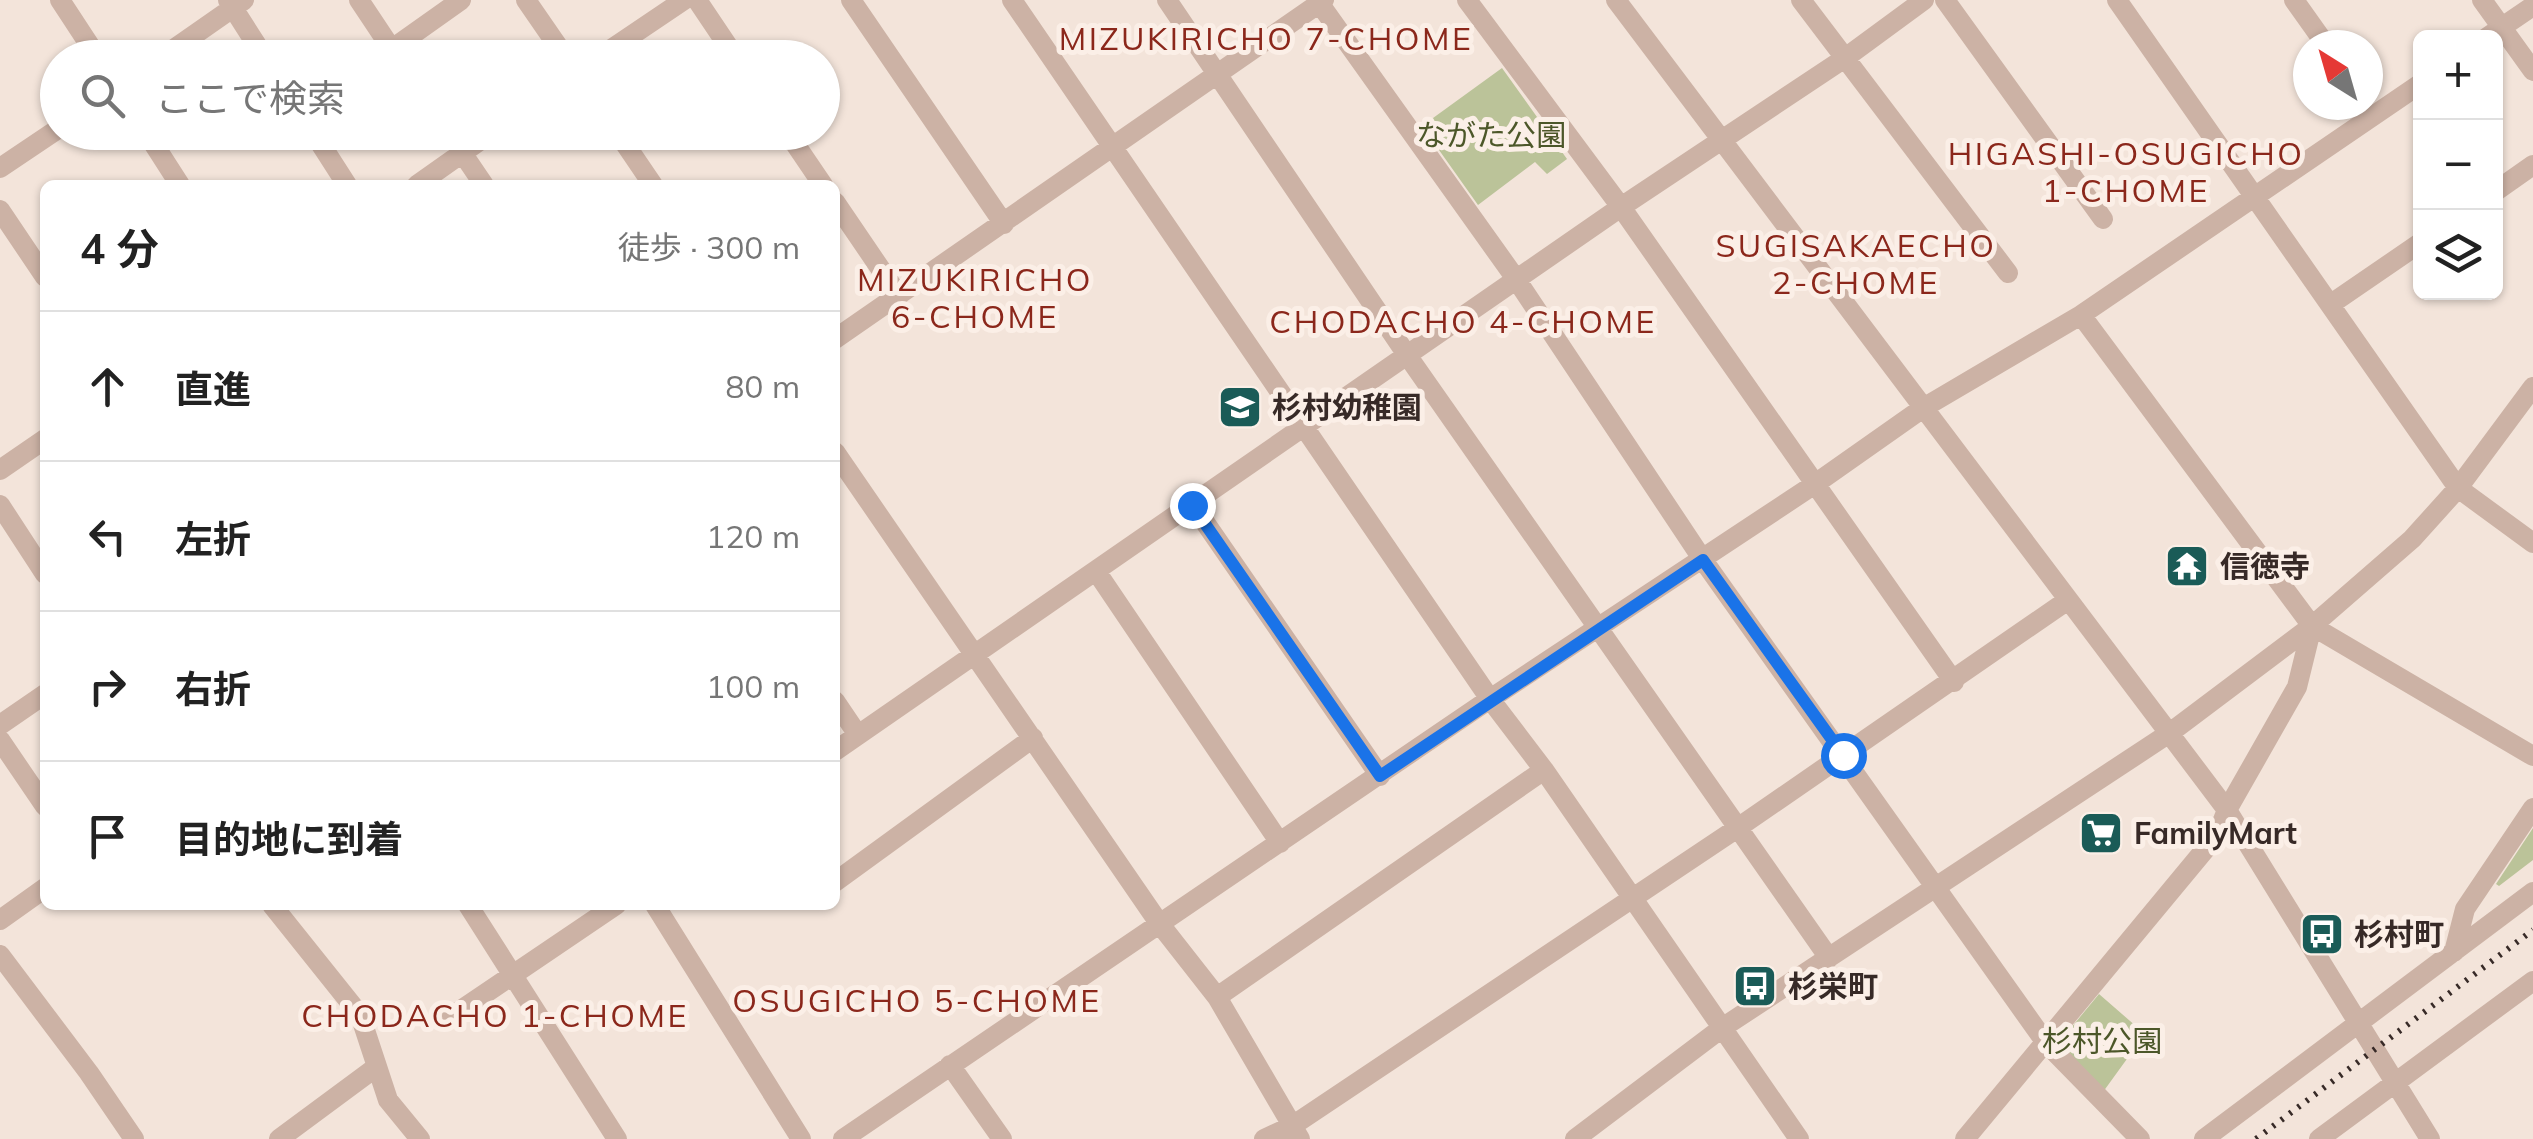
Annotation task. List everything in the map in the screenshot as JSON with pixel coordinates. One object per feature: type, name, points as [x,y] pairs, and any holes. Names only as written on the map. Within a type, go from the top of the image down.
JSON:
[{"type":"street","points":[[60,0],[86,40]]},
{"type":"street","points":[[359,0],[385,40]]},
{"type":"street","points":[[410,40],[461,0]]},
{"type":"street","points":[[526,0],[554,40]]},
{"type":"street","points":[[625,40],[684,0]]},
{"type":"street","points":[[696,0],[724,40]]},
{"type":"street","points":[[851,0],[1004,224]]},
{"type":"street","points":[[1012,0],[1490,700],[1544,770],[1799,1139]]},
{"type":"street","points":[[1167,0],[1407,355],[1829,958]]},
{"type":"street","points":[[1466,0],[1621,207],[1954,682]]},
{"type":"street","points":[[1616,0],[2227,810],[2430,1139]]},
{"type":"street","points":[[1802,0],[2008,273]]},
{"type":"street","points":[[840,748],[1621,207],[1846,58],[1924,0]]},
{"type":"street","points":[[1945,0],[2104,220]]},
{"type":"street","points":[[2116,0],[2458,488],[2533,543]]},
{"type":"street","points":[[2294,0],[2315,30]]},
{"type":"street","points":[[2482,0],[2492,30]]},
{"type":"street","points":[[840,336],[1320,1],[1516,279],[1703,560],[2046,1043],[2140,1139]]},
{"type":"street","points":[[185,40],[235,3],[255,40]]},
{"type":"street","points":[[2496,30],[2533,6]]},
{"type":"street","points":[[2503,42],[2533,70]]},
{"type":"street","points":[[2383,102],[2413,87]]},
{"type":"street","points":[[843,1139],[1703,560],[1922,408],[2081,314],[2255,195],[2270,189],[2357,120]]},
{"type":"street","points":[[0,168],[40,140]]},
{"type":"street","points":[[158,150],[177,180]]},
{"type":"street","points":[[325,150],[344,180]]},
{"type":"street","points":[[459,150],[480,180]]},
{"type":"street","points":[[424,180],[467,150]]},
{"type":"street","points":[[629,150],[650,180]]},
{"type":"street","points":[[799,150],[820,180]]},
{"type":"street","points":[[2503,186],[2533,166]]},
{"type":"street","points":[[840,209],[899,296]]},
{"type":"street","points":[[0,210],[40,270]]},
{"type":"street","points":[[2331,304],[2413,247]]},
{"type":"street","points":[[2081,314],[2312,626],[2533,756]]},
{"type":"street","points":[[1575,1139],[1722,1028],[2170,732],[2312,626],[2412,539],[2458,488],[2533,387]]},
{"type":"street","points":[[0,470],[40,442]]},
{"type":"street","points":[[840,459],[1159,924],[1216,997],[1296,1132]]},
{"type":"street","points":[[1192,505],[1380,776]]},
{"type":"street","points":[[0,506],[40,566]]},
{"type":"street","points":[[1096,571],[1280,843]]},
{"type":"street","points":[[1264,1139],[1296,1132],[1630,898],[1954,682],[2068,600]]},
{"type":"street","points":[[1965,1139],[2217,835],[2227,810],[2297,687],[2312,626]]},
{"type":"street","points":[[0,725],[40,697]]},
{"type":"street","points":[[840,708],[858,735]]},
{"type":"street","points":[[840,878],[1033,738]]},
{"type":"street","points":[[0,740],[40,799]]},
{"type":"street","points":[[1216,997],[1544,770]]},
{"type":"street","points":[[2454,952],[2465,909],[2533,808]]},
{"type":"street","points":[[0,920],[40,892]]},
{"type":"street","points":[[2204,1139],[2533,892]]},
{"type":"street","points":[[276,910],[360,1015],[388,1100],[420,1139]]},
{"type":"street","points":[[471,910],[617,1139]]},
{"type":"street","points":[[452,1016],[609,910]]},
{"type":"street","points":[[658,910],[801,1139]]},
{"type":"street","points":[[0,956],[134,1139]]},
{"type":"street","points":[[2319,1139],[2533,980]]},
{"type":"street","points":[[950,1064],[1002,1139]]},
{"type":"street","points":[[280,1139],[375,1068]]},
{"type":"green space","name":"ながた公園","points":[[1502,68],[1567,159],[1547,174],[1535,162],[1478,205],[1422,126]]},
{"type":"green space","points":[[2533,828],[2533,860],[2499,886],[2496,884]]},
{"type":"green space","name":"杉村公園","points":[[2099,994],[2145,1034],[2103,1092],[2062,1050],[2061,1040]]},
{"type":"railway","points":[[2256,1139],[2533,930]]},
{"type":"place","name":"杉村幼稚園","points":[[1240,407]]},
{"type":"place","name":"信徳寺","points":[[2187,566]]},
{"type":"place","name":"FamilyMart","points":[[2101,833]]},
{"type":"place","name":"杉村町","points":[[2322,934]]},
{"type":"place","name":"杉栄町","points":[[1755,986]]},
{"type":"district","name":"MIZUKIRICHO 7-CHOME","points":[[1266,38]]},
{"type":"district","name":"HIGASHI-OSUGICHO 1-CHOME","points":[[2126,172]]},
{"type":"district","name":"SUGISAKAECHO 2-CHOME","points":[[1856,264]]},
{"type":"district","name":"MIZUKIRICHO 6-CHOME","points":[[975,298]]},
{"type":"district","name":"CHODACHO 4-CHOME","points":[[1463,321]]},
{"type":"district","name":"OSUGICHO 5-CHOME","points":[[917,1000]]},
{"type":"district","name":"CHODACHO 1-CHOME","points":[[495,1015]]},
{"type":"route","points":[[1192,505],[1380,776],[1703,560],[1843,755]]}]
